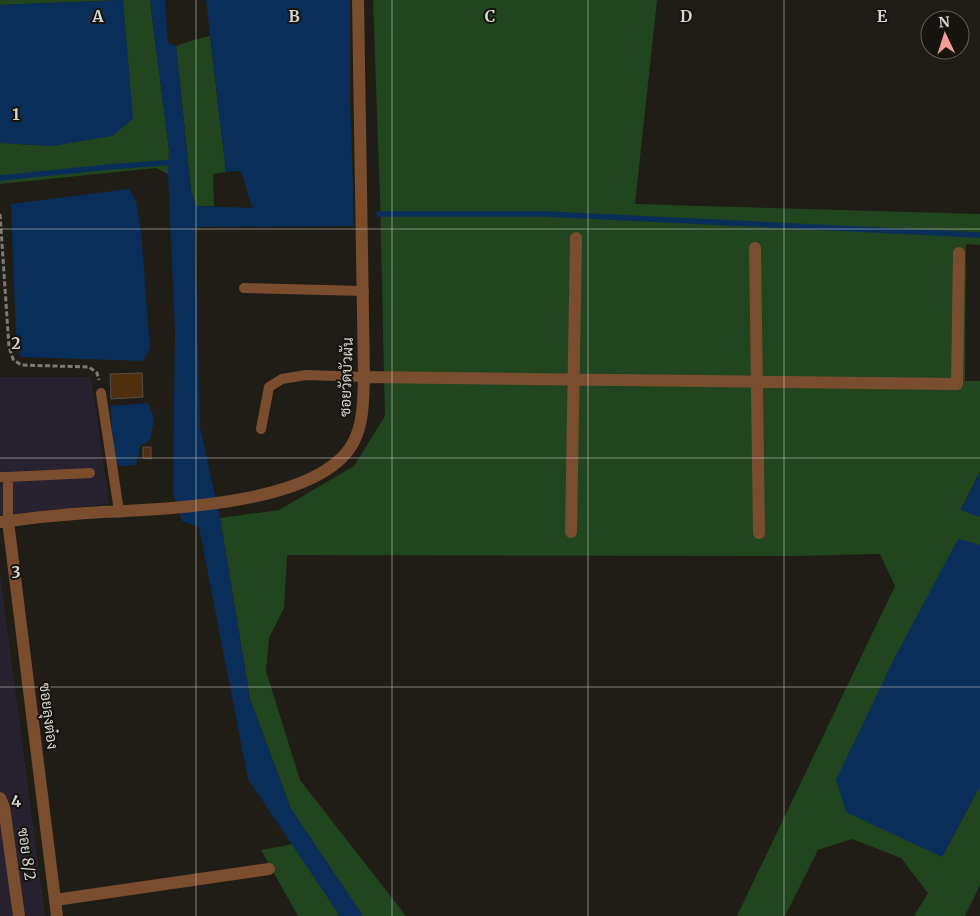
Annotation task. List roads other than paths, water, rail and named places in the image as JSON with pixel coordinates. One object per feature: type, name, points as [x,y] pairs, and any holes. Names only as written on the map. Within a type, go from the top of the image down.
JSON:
[{"type":"street","name":"ซอยวัดบัวผัน","points":[[4,521],[168,508],[262,496],[317,475],[336,463],[354,442],[362,420],[364,377],[358,0]]},
{"type":"street","points":[[571,532],[576,238]]},
{"type":"street","points":[[755,248],[759,533]]},
{"type":"street","points":[[364,377],[957,384],[959,253]]},
{"type":"street","name":"ซอยลุงต๋อง","points":[[4,521],[57,916]]},
{"type":"street","name":"ซอย 8/2","points":[[0,798],[4,807],[19,916]]},
{"type":"street","points":[[56,900],[269,869]]},
{"type":"lane","points":[[244,288],[364,292]]},
{"type":"lane","points":[[261,429],[269,387],[282,379],[306,375],[364,377]]},
{"type":"lane","points":[[101,393],[119,511]]},
{"type":"lane","points":[[4,521],[4,477],[90,472]]},
{"type":"water","points":[[123,0],[133,119],[112,136],[53,146],[0,143],[0,5]]},
{"type":"water","points":[[150,0],[165,0],[168,43],[176,46],[191,190],[196,206],[252,208],[241,171],[226,172],[206,0],[350,0],[350,93],[354,226],[195,227],[200,427],[220,518],[250,699],[291,809],[363,916],[340,916],[248,779],[199,527],[182,521],[173,494],[175,331],[168,174],[169,150]]},
{"type":"water","points":[[129,189],[136,201],[141,232],[150,348],[143,361],[20,357],[16,336],[11,204]]},
{"type":"water","points":[[147,403],[153,416],[150,440],[140,446],[136,465],[119,466],[115,459],[110,406]]},
{"type":"water","points":[[980,472],[980,517],[961,510]]},
{"type":"water","points":[[958,539],[980,545],[980,786],[942,857],[846,812],[836,780],[894,659]]},
{"type":"waterway","points":[[0,178],[175,162]]},
{"type":"waterway","points":[[379,214],[546,214],[980,235]]}]
